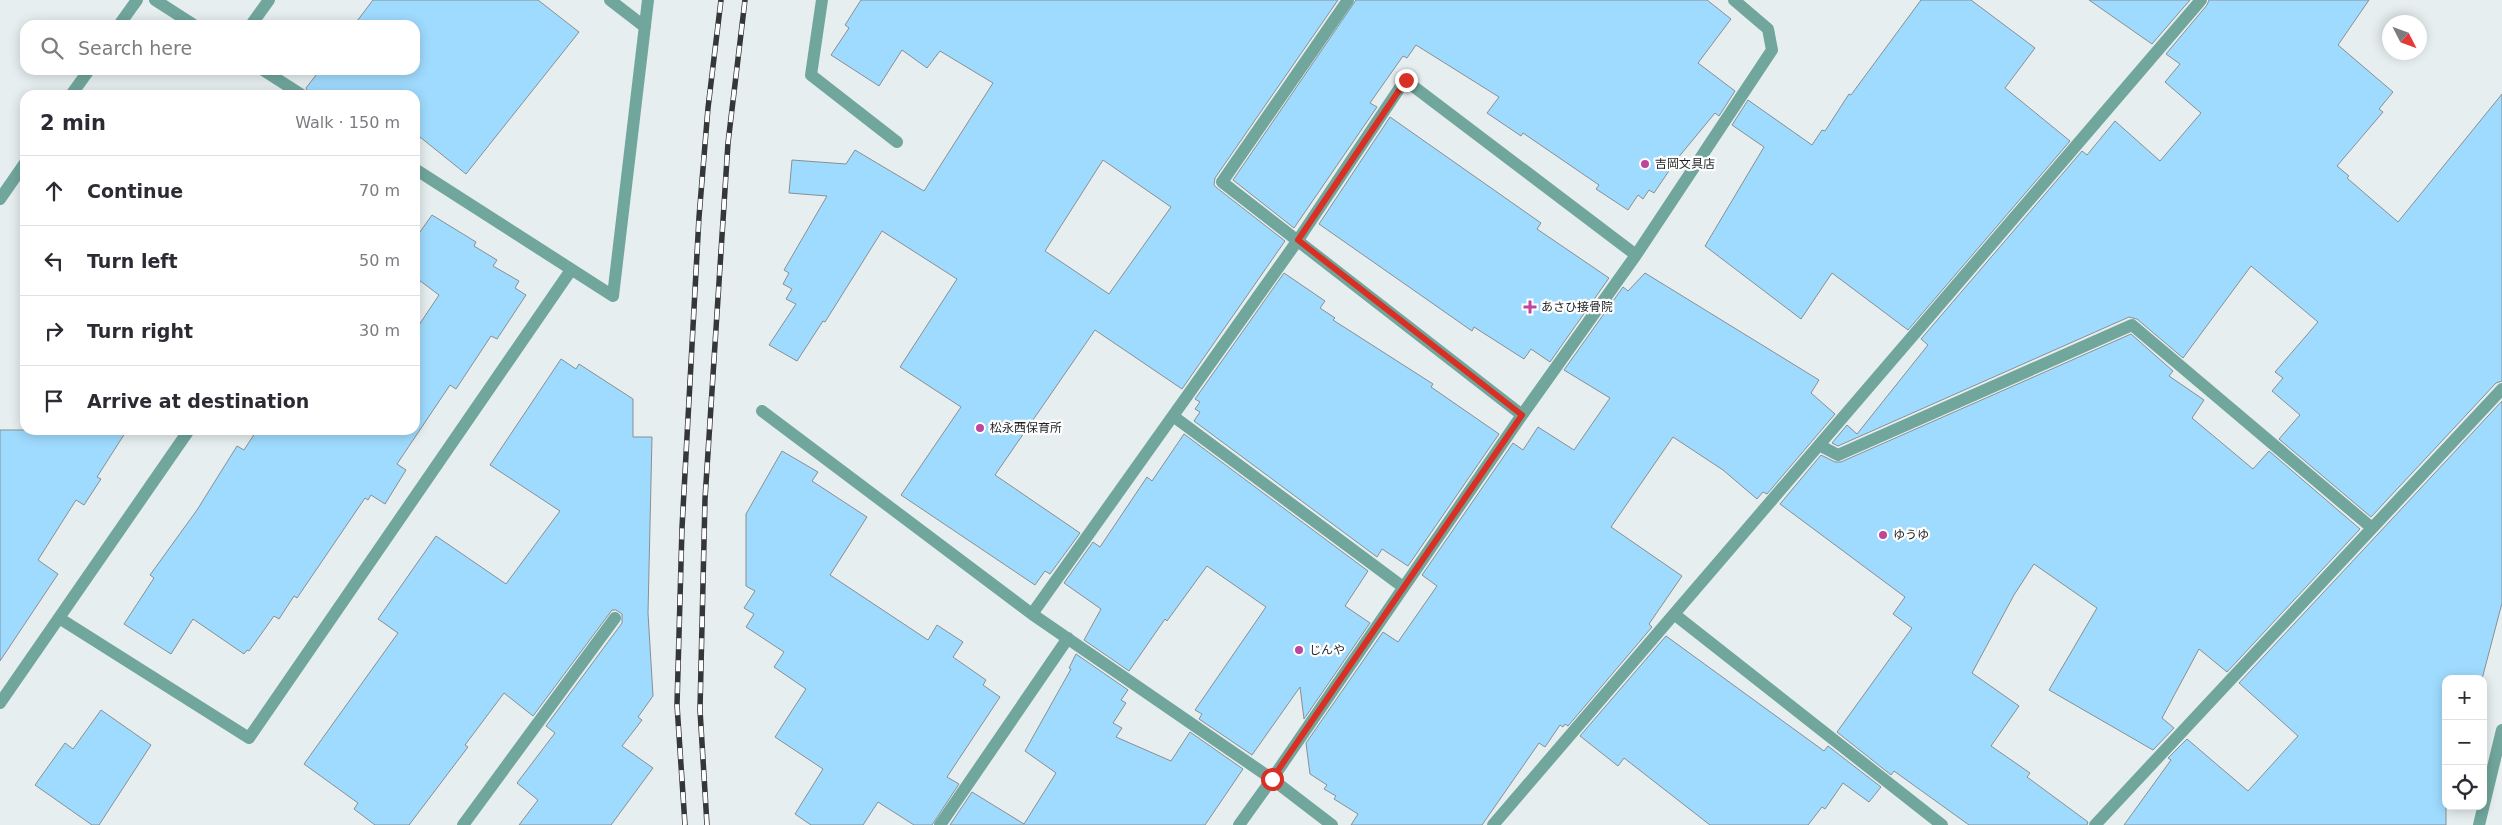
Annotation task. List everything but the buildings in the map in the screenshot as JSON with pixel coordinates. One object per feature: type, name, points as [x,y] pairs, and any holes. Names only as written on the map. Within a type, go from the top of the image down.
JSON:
[{"type":"street","points":[[123,20],[137,0]]},
{"type":"street","points":[[155,0],[186,20]]},
{"type":"street","points":[[255,20],[269,0]]},
{"type":"street","points":[[610,0],[645,27]]},
{"type":"street","points":[[420,171],[613,296],[648,0]]},
{"type":"street","points":[[822,0],[811,75],[897,142]]},
{"type":"street","points":[[1348,0],[1222,182],[1522,415]]},
{"type":"street","points":[[1240,825],[1402,587],[1636,255],[1772,50],[1768,29],[1734,0]]},
{"type":"street","points":[[1493,825],[2201,0]]},
{"type":"street","points":[[75,90],[86,75]]},
{"type":"street","points":[[271,75],[294,90]]},
{"type":"street","points":[[1032,614],[1298,240],[1406,80],[1636,255]]},
{"type":"street","points":[[0,199],[20,170]]},
{"type":"street","points":[[59,618],[249,738],[571,270]]},
{"type":"street","points":[[1819,445],[1838,455],[2132,325],[2372,528]]},
{"type":"street","points":[[2095,825],[2502,389]]},
{"type":"street","points":[[762,411],[1032,614],[1272,779],[1332,825]]},
{"type":"street","points":[[1173,416],[1402,587]]},
{"type":"street","points":[[0,703],[186,435]]},
{"type":"street","points":[[1674,614],[1942,825]]},
{"type":"street","points":[[463,825],[616,618]]},
{"type":"street","points":[[940,825],[1068,638]]},
{"type":"street","points":[[2479,825],[2502,730]]},
{"type":"railway","points":[[685,825],[677,705],[682,528],[699,217],[708,108],[721,0]]},
{"type":"railway","points":[[707,825],[700,710],[705,499],[728,143],[745,0]]},
{"type":"place","name":"吉岡文具店","points":[[1645,164]]},
{"type":"place","name":"あさひ接骨院","points":[[1530,307]]},
{"type":"place","name":"松永西保育所","points":[[980,428]]},
{"type":"place","name":"ゆうゆ","points":[[1883,535]]},
{"type":"place","name":"じんや","points":[[1299,650]]},
{"type":"route","points":[[1272,779],[1402,587],[1522,415],[1298,240],[1406,80]]}]
